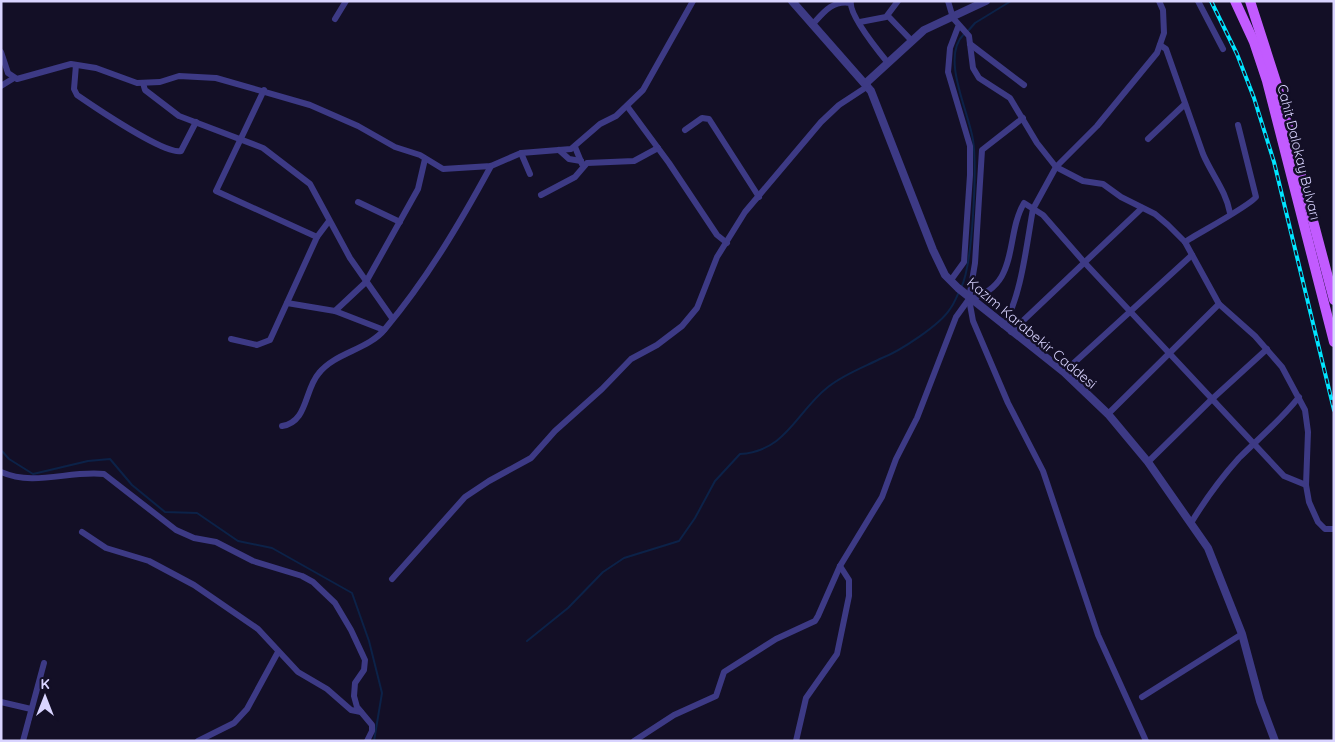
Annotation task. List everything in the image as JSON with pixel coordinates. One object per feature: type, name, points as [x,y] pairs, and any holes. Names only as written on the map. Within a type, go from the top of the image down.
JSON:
[{"type":"main road","name":"Cahit Dalokay Bulvarı","points":[[1235,1],[1254,42],[1267,81],[1334,342]]},
{"type":"main road","name":"Cahit Dalokay Bulvarı","points":[[1250,1],[1277,85],[1334,300]]},
{"type":"street","points":[[336,19],[346,1]]},
{"type":"street","points":[[1,86],[14,78],[23,79],[65,65],[96,68],[143,83],[160,82],[179,76],[200,76],[264,90],[336,116],[395,147],[425,159],[443,169],[491,166],[521,153],[575,147],[600,124],[616,116],[648,82],[693,1]]},
{"type":"street","name":"Kazım Karabekir Caddesi","points":[[792,1],[867,84],[933,250],[945,275],[969,299],[1064,372],[1108,414],[1148,462],[1208,548],[1242,634],[1260,702],[1275,741]]},
{"type":"street","points":[[860,22],[888,16],[898,1]]},
{"type":"street","points":[[948,1],[953,18],[969,36],[973,68],[980,78],[1010,98],[1024,118],[1037,143],[1056,167],[1084,181],[1103,184],[1121,197],[1161,218],[1185,242],[1219,304],[1267,349],[1282,367],[1305,410],[1308,432],[1306,485],[1309,502],[1318,522],[1325,529],[1334,530]]},
{"type":"street","points":[[392,579],[465,497],[489,481],[531,458],[555,431],[592,399],[631,358],[657,345],[682,326],[697,308],[714,265],[745,212],[828,114],[867,84],[911,40],[930,26],[953,18],[986,1]]},
{"type":"street","points":[[1003,325],[1010,316],[1033,209],[1056,167],[1097,126],[1157,53],[1164,33],[1163,10],[1159,1]]},
{"type":"street","points":[[1198,1],[1223,49]]},
{"type":"street","points":[[812,25],[833,5],[851,2],[851,10],[860,22],[867,38],[888,63]]},
{"type":"street","points":[[888,16],[911,40]]},
{"type":"street","points":[[951,280],[964,262],[970,184],[970,146],[948,72],[950,48],[961,28]]},
{"type":"street","points":[[970,44],[1024,85]]},
{"type":"street","points":[[1160,45],[1166,48],[1210,171],[1227,197],[1230,214]]},
{"type":"street","points":[[1,52],[7,70],[14,78]]},
{"type":"street","points":[[76,65],[74,89],[77,95],[154,142],[174,151],[181,151],[196,122]]},
{"type":"street","points":[[143,83],[145,90],[180,116],[240,139],[271,154],[310,184],[329,221],[366,282],[392,318]]},
{"type":"street","points":[[264,90],[216,190],[317,237]]},
{"type":"street","points":[[1148,139],[1185,104]]},
{"type":"street","points":[[627,106],[717,235],[727,243]]},
{"type":"street","points":[[685,130],[702,118],[710,120],[759,197]]},
{"type":"street","points":[[1024,118],[982,150],[975,263],[969,299],[973,321],[1008,402],[1043,471],[1098,635],[1146,741]]},
{"type":"street","points":[[1185,242],[1253,202],[1256,197],[1238,125]]},
{"type":"street","points":[[541,195],[576,177],[582,163],[575,147]]},
{"type":"street","points":[[560,150],[569,159],[582,163],[591,161],[634,161],[658,148]]},
{"type":"street","points":[[521,153],[530,174]]},
{"type":"street","points":[[335,311],[366,282],[421,182],[425,159]]},
{"type":"street","points":[[282,426],[293,423],[298,419],[310,386],[322,369],[338,356],[366,343],[384,330],[434,265],[491,166]]},
{"type":"street","points":[[358,202],[400,222]]},
{"type":"street","points":[[634,741],[674,715],[716,696],[723,673],[740,661],[776,639],[815,621],[840,566],[882,497],[896,459],[917,418],[956,317],[969,299],[985,295],[997,284],[1008,262],[1021,208],[1024,203],[1043,215],[1211,400],[1284,476],[1306,485]]},
{"type":"street","points":[[1011,332],[1142,208]]},
{"type":"street","points":[[231,339],[257,345],[266,343],[272,337],[317,237],[329,221]]},
{"type":"street","points":[[1064,372],[1192,255]]},
{"type":"street","points":[[287,303],[335,311],[384,330]]},
{"type":"street","points":[[1108,414],[1219,304]]},
{"type":"street","points":[[1148,462],[1211,400],[1267,349]]},
{"type":"street","points":[[1191,523],[1206,497],[1299,397]]},
{"type":"street","points":[[1,472],[18,478],[31,479],[104,474],[146,509],[182,533],[216,542],[244,557],[302,576],[313,582],[335,603],[364,657],[364,670],[356,683],[354,692],[355,703],[372,725],[367,741]]},
{"type":"street","points":[[82,532],[106,548],[149,561],[185,579],[252,624],[264,634],[278,652],[298,672],[327,689],[351,710],[361,712]]},
{"type":"street","points":[[796,741],[806,698],[837,654],[846,620],[850,588],[849,580],[840,566]]},
{"type":"street","points":[[1142,697],[1242,634]]},
{"type":"street","points":[[198,741],[234,723],[247,709],[278,652]]},
{"type":"street","points":[[22,741],[44,663]]},
{"type":"street","points":[[1,702],[31,709]]},
{"type":"waterway","points":[[968,31],[975,23],[1011,1]]},
{"type":"waterway","points":[[961,288],[965,276],[971,238],[974,172],[973,140],[955,70],[957,44],[964,34]]},
{"type":"waterway","points":[[527,641],[568,608],[603,572],[624,558],[679,541],[695,518],[715,481],[740,454],[769,446],[790,429],[817,397],[834,382],[847,374],[890,355],[929,330],[953,305],[959,292]]},
{"type":"waterway","points":[[1,450],[9,459],[33,474],[88,461],[110,459],[132,485],[165,512],[197,513],[238,541],[272,548],[352,593],[369,641],[382,693],[374,741]]},
{"type":"railway","points":[[1211,1],[1237,54],[1254,98],[1274,162],[1334,410]]}]
